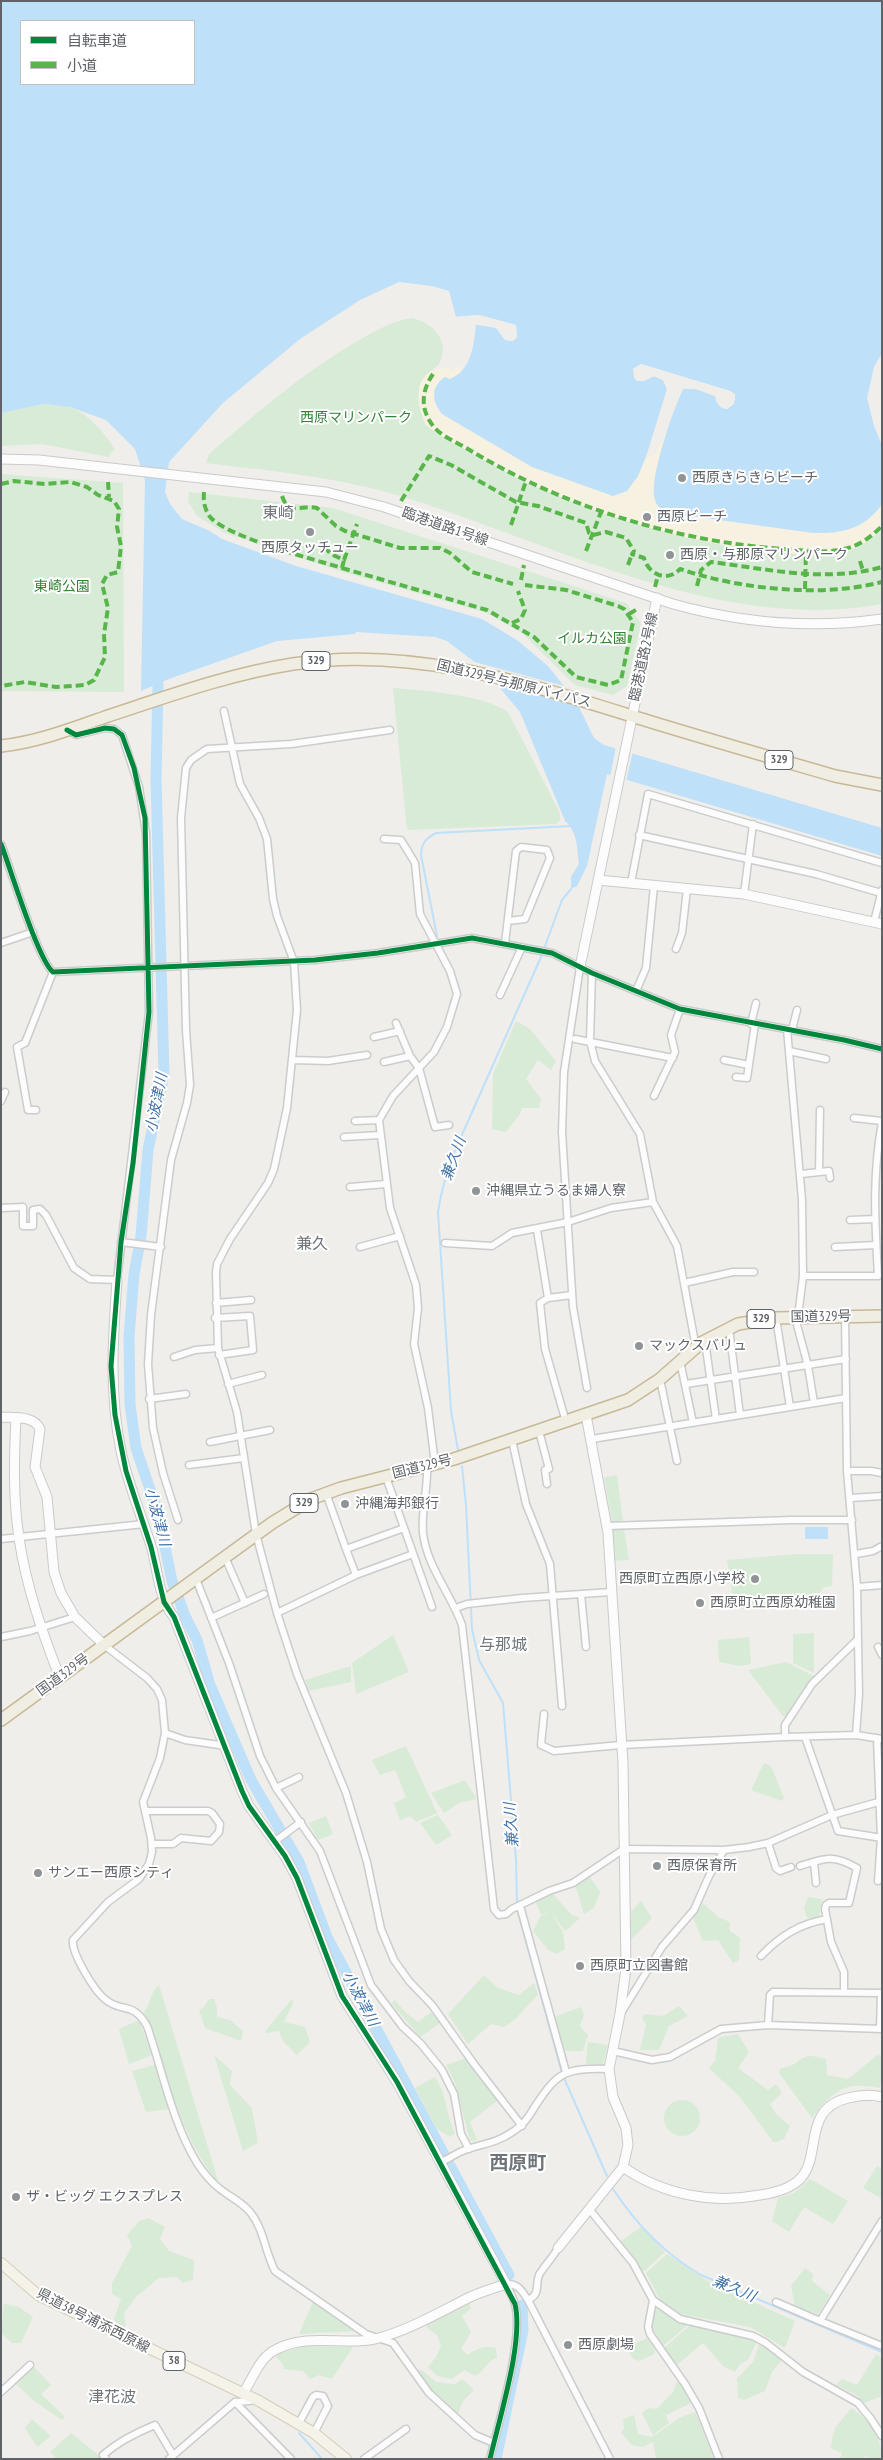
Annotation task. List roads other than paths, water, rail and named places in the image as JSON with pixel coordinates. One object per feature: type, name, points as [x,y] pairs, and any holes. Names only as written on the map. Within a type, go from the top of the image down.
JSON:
[{"type":"highway","name":"国道329号与那原バイパス","points":[[1,746],[24,742],[67,730],[173,694],[274,667],[337,659],[389,659],[463,669],[593,704],[835,776],[881,786]]},
{"type":"highway","name":"国道329号","points":[[1,1720],[286,1513],[326,1493],[431,1465],[512,1440],[628,1400],[660,1379],[700,1344],[729,1328],[745,1322],[798,1317],[882,1316]]},
{"type":"main road","name":"県道38号浦添西原線","points":[[1,2263],[38,2295],[243,2393],[299,2423],[346,2459]]},
{"type":"street","name":"臨港道路1号線","points":[[1,459],[39,460],[302,488],[363,501],[656,598],[713,614],[769,622],[826,624],[882,618]]},
{"type":"street","name":"臨港道路2号線","points":[[580,967],[656,598]]},
{"type":"street","points":[[224,711],[240,784],[259,818],[267,839],[273,899],[277,916],[294,962],[297,1010],[294,1060],[287,1108],[274,1169],[217,1264],[215,1318],[218,1352],[237,1412],[256,1534],[277,1613],[297,1674],[346,1793],[367,1862],[381,1929],[394,1960],[409,1981],[432,2006],[522,2126]]},
{"type":"street","points":[[67,730],[76,735],[105,728],[114,729],[125,740],[145,818],[152,966],[148,1025],[124,1243],[118,1280],[111,1366],[115,1415],[126,1471],[156,1564],[164,1602],[174,1617],[249,1806],[277,1840],[297,1878],[342,1996],[398,2082],[442,2162],[515,2304],[518,2322],[510,2369],[490,2459]]},
{"type":"street","points":[[178,1520],[157,1451],[149,1399],[149,1337],[171,1160],[184,1115],[190,1085],[186,1030],[186,965],[181,818],[186,768],[191,760],[207,749],[291,744],[390,730]]},
{"type":"street","points":[[631,883],[648,794],[882,863]]},
{"type":"street","points":[[744,894],[753,824]]},
{"type":"street","points":[[598,880],[744,894],[878,923],[881,891],[816,874],[640,835]]},
{"type":"street","points":[[384,839],[401,840],[415,863],[420,914],[450,971],[457,994],[453,1010],[434,1052],[393,1096],[378,1120],[390,1208],[416,1285],[418,1308],[414,1344],[428,1408],[431,1465],[423,1532],[433,1565],[456,1608],[462,1626],[494,1909],[499,1915],[506,1914],[549,1891],[573,1883],[624,1849],[724,1850],[768,1843],[832,1814],[881,1801]]},
{"type":"street","points":[[1,844],[33,932],[47,966],[53,972],[152,966],[294,962],[359,956],[472,938],[552,953],[592,974],[680,1009],[882,1049]]},
{"type":"street","points":[[505,943],[516,851],[521,847],[547,850],[550,858],[525,919],[508,921]]},
{"type":"street","points":[[636,991],[646,968],[654,886]]},
{"type":"street","points":[[676,949],[682,932],[687,889]]},
{"type":"street","points":[[1,943],[33,932]]},
{"type":"street","points":[[500,995],[522,947]]},
{"type":"street","points":[[580,967],[562,1092],[562,1132],[572,1295],[587,1388]]},
{"type":"street","points":[[36,1110],[28,1110],[17,1047],[25,1043],[53,972]]},
{"type":"street","points":[[592,974],[590,1041],[595,1061],[640,1134],[653,1202],[675,1240],[684,1283],[711,1380],[716,1420]]},
{"type":"street","points":[[736,1077],[747,1078],[756,1003]]},
{"type":"street","points":[[654,1096],[662,1089],[676,1052],[671,1035],[680,1009]]},
{"type":"street","points":[[797,1010],[789,1030],[789,1051],[801,1174],[803,1276],[797,1325],[808,1366],[814,1403]]},
{"type":"street","points":[[396,1023],[410,1056],[419,1068],[435,1127],[448,1124]]},
{"type":"street","points":[[374,1038],[400,1031]]},
{"type":"street","points":[[575,1039],[673,1058]]},
{"type":"street","points":[[789,1051],[826,1059]]},
{"type":"street","points":[[294,1060],[328,1061],[367,1055]]},
{"type":"street","points":[[384,1062],[410,1056]]},
{"type":"street","points":[[724,1060],[749,1065]]},
{"type":"street","points":[[1,1102],[5,1092]]},
{"type":"street","points":[[819,1172],[820,1110]]},
{"type":"street","points":[[803,1276],[880,1275],[875,1219],[882,1121],[854,1118]]},
{"type":"street","points":[[355,1121],[378,1120]]},
{"type":"street","points":[[344,1137],[380,1135]]},
{"type":"street","points":[[801,1174],[829,1171],[830,1178]]},
{"type":"street","points":[[350,1187],[386,1184]]},
{"type":"street","points":[[445,1242],[492,1246],[512,1233],[537,1230],[611,1208],[653,1202]]},
{"type":"street","points":[[1,1208],[23,1207],[23,1226],[33,1226],[33,1210],[40,1209],[46,1215],[74,1268],[90,1280],[118,1280]]},
{"type":"street","points":[[850,1220],[875,1219]]},
{"type":"street","points":[[537,1230],[548,1298]]},
{"type":"street","points":[[360,1246],[400,1236]]},
{"type":"street","points":[[124,1243],[159,1247]]},
{"type":"street","points":[[835,1247],[876,1245]]},
{"type":"street","points":[[684,1283],[733,1272],[754,1272]]},
{"type":"street","points":[[566,1422],[545,1348],[540,1304],[548,1298],[572,1295]]},
{"type":"street","points":[[216,1303],[251,1300]]},
{"type":"street","points":[[174,1357],[195,1350],[218,1352],[253,1350],[250,1316],[215,1318]]},
{"type":"street","points":[[845,1316],[848,1471],[856,1554],[857,1587],[856,1641],[859,1694],[856,1735]]},
{"type":"street","points":[[776,1318],[790,1407]]},
{"type":"street","points":[[729,1328],[740,1415]]},
{"type":"street","points":[[686,1384],[846,1359]]},
{"type":"street","points":[[680,1361],[693,1423]]},
{"type":"street","points":[[228,1384],[262,1375]]},
{"type":"street","points":[[660,1379],[677,1462]]},
{"type":"street","points":[[149,1399],[186,1394]]},
{"type":"street","points":[[592,1439],[846,1398]]},
{"type":"street","points":[[528,2300],[536,2293],[540,2272],[547,2266],[558,2248],[623,2167],[628,2137],[613,2097],[609,2069],[620,2014],[626,1968],[627,1932],[621,1745],[607,1526],[586,1415]]},
{"type":"street","points":[[1,1417],[28,1419],[38,1425],[40,1429],[35,1467],[47,1497],[54,1572],[61,1593],[75,1617],[104,1645],[147,1678],[157,1689],[162,1700],[165,1733],[160,1758],[143,1802],[152,1844],[149,1864],[139,1879],[108,1902],[72,1940],[74,1951],[98,1993],[108,2002],[130,2008],[141,2016],[147,2026],[174,2111],[188,2146],[202,2170],[214,2183],[250,2212],[258,2225],[268,2258],[275,2272],[366,2334],[393,2343],[424,2387],[465,2427],[475,2435],[494,2443]]},
{"type":"street","points":[[16,1418],[14,1467],[19,1537],[28,1582],[41,1628],[60,1678]]},
{"type":"street","points":[[210,1442],[270,1430]]},
{"type":"street","points":[[539,1431],[549,1469],[545,1470],[548,1484]]},
{"type":"street","points":[[512,1440],[526,1504],[550,1564],[562,1706]]},
{"type":"street","points":[[189,1465],[244,1458]]},
{"type":"street","points":[[848,1471],[871,1471],[882,1474]]},
{"type":"street","points":[[386,1476],[432,1607]]},
{"type":"street","points":[[326,1493],[356,1576]]},
{"type":"street","points":[[850,1498],[882,1496]]},
{"type":"street","points":[[607,1526],[852,1520]]},
{"type":"street","points":[[1,1539],[144,1524]]},
{"type":"street","points":[[346,1549],[404,1528]]},
{"type":"street","points":[[856,1554],[873,1551],[882,1546]]},
{"type":"street","points":[[277,1613],[356,1576],[413,1554]]},
{"type":"street","points":[[225,1557],[245,1603]]},
{"type":"street","points":[[194,1580],[211,1618],[260,1756],[276,1788],[298,1824],[320,1851],[372,1985],[402,2026],[421,2044],[442,2070],[454,2094],[466,2150]]},
{"type":"street","points":[[857,1587],[882,1585]]},
{"type":"street","points":[[456,1608],[475,1603],[611,1592]]},
{"type":"street","points":[[211,1618],[264,1594]]},
{"type":"street","points":[[581,1594],[586,1647]]},
{"type":"street","points":[[1,1637],[41,1628],[75,1617]]},
{"type":"street","points":[[786,1737],[785,1725],[812,1684],[856,1641]]},
{"type":"street","points":[[878,1648],[882,1655]]},
{"type":"street","points":[[544,1714],[541,1745],[554,1751],[621,1745],[786,1737],[856,1735],[880,1739],[882,1838],[878,1881]]},
{"type":"street","points":[[165,1733],[185,1740],[226,1746]]},
{"type":"street","points":[[806,1737],[838,1830],[882,1838]]},
{"type":"street","points":[[276,1788],[299,1777]]},
{"type":"street","points":[[145,1810],[208,1811],[212,1813],[220,1824],[219,1832],[211,1841],[181,1838],[173,1844],[152,1844]]},
{"type":"street","points":[[277,1840],[298,1824]]},
{"type":"street","points":[[768,1843],[776,1868],[780,1871],[791,1867]]},
{"type":"street","points":[[620,2014],[662,1947],[694,1910],[709,1876],[724,1850]]},
{"type":"street","points":[[800,1866],[831,1857],[843,1859],[857,1868],[848,1903],[829,1903],[826,1905],[831,1942],[844,1972],[844,1993]]},
{"type":"street","points":[[814,1862],[816,1883]]},
{"type":"street","points":[[517,1907],[563,2074]]},
{"type":"street","points":[[761,1956],[788,1932],[806,1922],[827,1918]]},
{"type":"street","points":[[613,2051],[652,2060],[670,2057],[721,2029],[768,2025],[881,2029],[882,1994],[773,1992],[770,1995],[768,2025]]},
{"type":"street","points":[[442,2162],[466,2150],[496,2143],[522,2126],[549,2085],[563,2074],[590,2069],[609,2069]]},
{"type":"street","points":[[623,2167],[670,2189],[698,2198],[741,2199],[774,2192],[795,2183],[804,2173],[817,2125],[834,2104],[858,2095],[882,2097]]},
{"type":"street","points":[[590,2210],[633,2263],[653,2300],[680,2319],[753,2336],[766,2343],[803,2372],[858,2403],[872,2418],[882,2436]]},
{"type":"street","points":[[820,2321],[882,2221]]},
{"type":"street","points":[[106,2459],[103,2455],[113,2446],[133,2434],[155,2425],[171,2457],[235,2402],[250,2401],[243,2393],[258,2365],[269,2354],[285,2346],[308,2340],[377,2339],[410,2328],[472,2296],[506,2284],[516,2285],[528,2300],[610,2459]]},
{"type":"street","points":[[653,2300],[648,2327],[650,2334],[686,2384],[699,2408],[719,2459]]},
{"type":"street","points":[[776,2302],[882,2346]]},
{"type":"street","points":[[529,2317],[533,2310]]},
{"type":"street","points":[[1,2392],[30,2365]]},
{"type":"street","points":[[299,2423],[313,2397],[316,2395],[323,2396],[328,2406],[314,2433]]},
{"type":"street","points":[[235,2402],[291,2459]]},
{"type":"street","points":[[364,2459],[406,2430]]},
{"type":"water","points":[[1,1],[882,1],[882,353],[874,367],[867,398],[874,426],[882,445],[882,504],[868,519],[843,531],[813,533],[676,514],[661,508],[655,500],[655,478],[662,448],[679,395],[683,389],[696,389],[715,396],[719,405],[727,409],[735,400],[735,394],[641,364],[633,369],[637,381],[646,380],[654,376],[663,380],[667,389],[651,445],[638,476],[627,491],[613,496],[532,467],[442,414],[436,404],[434,394],[440,381],[445,377],[450,379],[457,375],[467,363],[473,348],[476,324],[497,328],[505,340],[513,341],[517,337],[516,325],[479,315],[456,317],[449,291],[432,286],[399,282],[360,300],[300,339],[223,403],[169,462],[165,492],[170,504],[182,519],[210,531],[222,539],[296,566],[482,619],[517,640],[548,666],[576,701],[594,738],[604,745],[882,828],[882,856],[607,774],[587,866],[577,886],[571,889],[571,877],[579,864],[575,835],[565,821],[520,712],[485,670],[447,641],[435,637],[356,632],[355,634],[277,641],[169,679],[141,691],[145,480],[135,449],[106,420],[70,407],[44,404],[1,413]]},
{"type":"water","points":[[805,1527],[828,1527],[828,1539],[805,1539]]},
{"type":"waterway","name":"小波津川","points":[[158,684],[156,779],[164,1074],[148,1150],[141,1236],[134,1274],[129,1336],[130,1405],[136,1448],[158,1513],[172,1581],[185,1616],[197,1640],[210,1685],[251,1780],[299,1862],[327,1937],[509,2275]]},
{"type":"waterway","points":[[437,936],[421,855],[423,845],[429,837],[436,833],[571,826]]},
{"type":"waterway","name":"兼久川","points":[[458,1450],[451,1411],[438,1212],[441,1197],[453,1155],[541,957],[562,900],[571,889]]},
{"type":"waterway","name":"兼久川","points":[[462,1466],[466,1505],[472,1629],[479,1660],[503,1703],[516,1860],[517,1904]]},
{"type":"waterway","name":"兼久川","points":[[517,1909],[562,2073]]},
{"type":"waterway","name":"兼久川","points":[[564,2078],[607,2176]]},
{"type":"waterway","name":"兼久川","points":[[613,2189],[652,2238],[701,2275],[882,2352]]},
{"type":"waterway","name":"小波津川","points":[[496,2459],[523,2330],[522,2305]]},
{"type":"waterway","points":[[299,2433],[322,2459]]},
{"type":"place","name":"西原きらきらビーチ","points":[[682,478]]},
{"type":"place","name":"西原ビーチ","points":[[647,517]]},
{"type":"place","name":"西原タッチュー","points":[[310,532]]},
{"type":"place","name":"西原・与那原マリンパーク","points":[[670,555]]},
{"type":"place","name":"沖縄県立うるま婦人寮","points":[[476,1191]]},
{"type":"place","name":"マックスバリュ","points":[[639,1346]]},
{"type":"place","name":"沖縄海邦銀行","points":[[345,1504]]},
{"type":"place","name":"西原町立西原小学校","points":[[755,1579]]},
{"type":"place","name":"西原町立西原幼稚園","points":[[700,1603]]},
{"type":"place","name":"西原保育所","points":[[657,1866]]},
{"type":"place","name":"サンエー西原シティ","points":[[38,1873]]},
{"type":"place","name":"西原町立図書館","points":[[580,1966]]},
{"type":"place","name":"ザ・ビッグ エクスプレス","points":[[16,2197]]},
{"type":"place","name":"西原劇場","points":[[568,2345]]},
{"type":"district","name":"東崎","points":[[278,513]]},
{"type":"district","name":"兼久","points":[[312,1244]]},
{"type":"district","name":"与那城","points":[[503,1645]]},
{"type":"district","name":"西原町","points":[[518,2164]]},
{"type":"district","name":"津花波","points":[[112,2397]]},
{"type":"park label","name":"西原マリンパーク","points":[[356,418]]},
{"type":"park label","name":"東崎公園","points":[[62,587]]},
{"type":"park label","name":"イルカ公園","points":[[592,639]]}]
